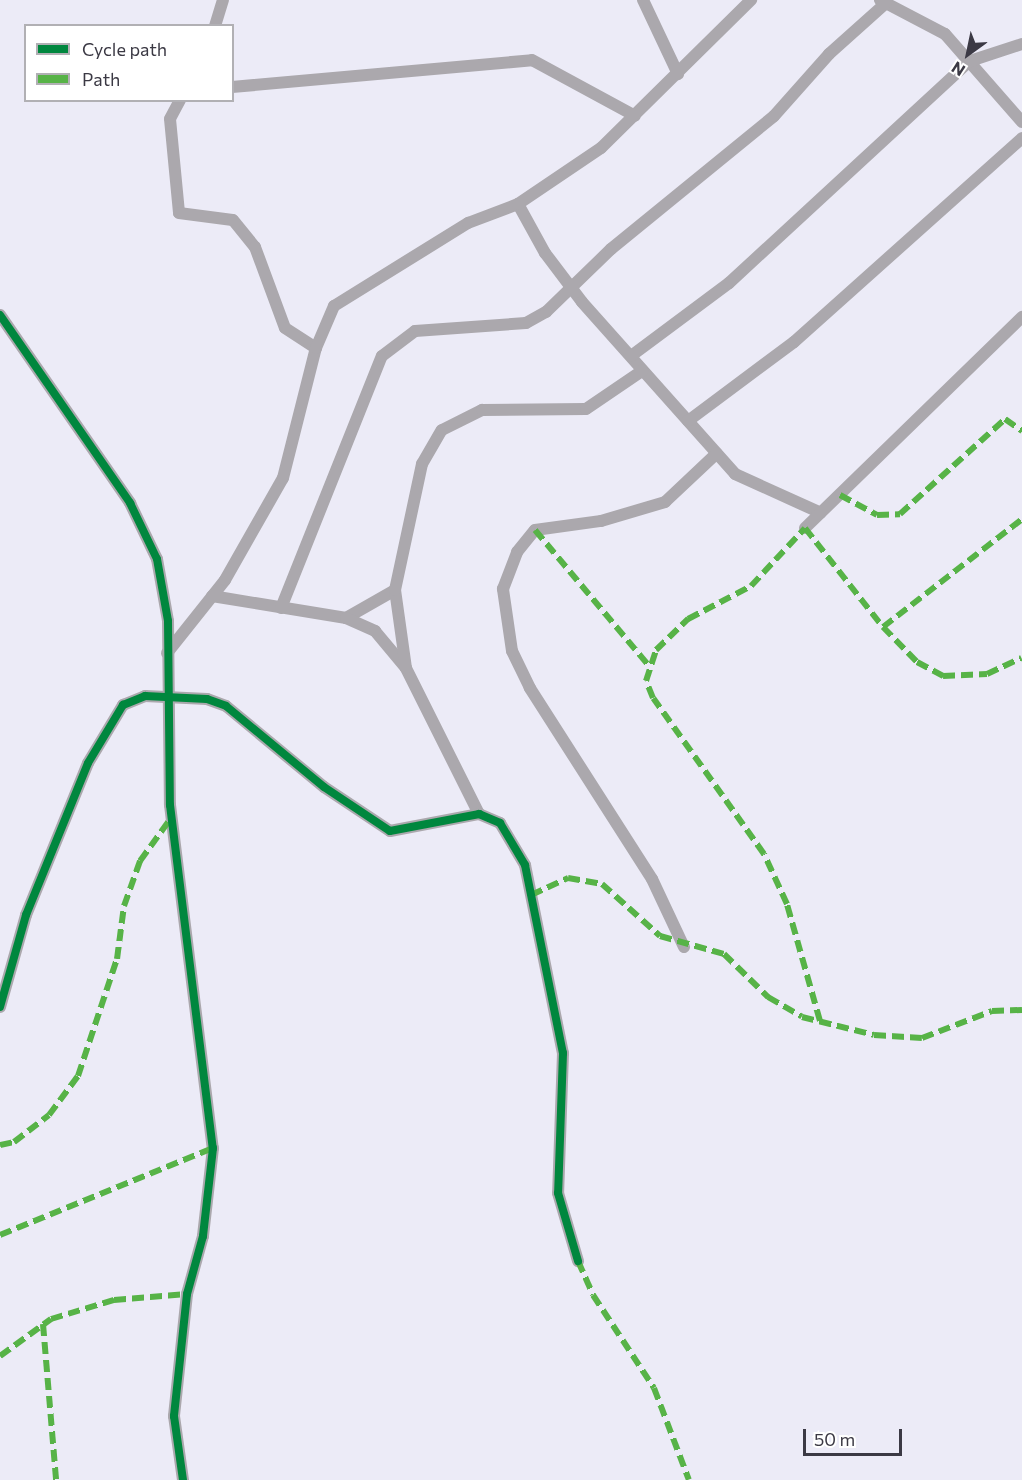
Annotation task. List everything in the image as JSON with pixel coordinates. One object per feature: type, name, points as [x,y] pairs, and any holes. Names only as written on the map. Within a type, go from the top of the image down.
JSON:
[{"type":"street","points":[[216,24],[223,0]]},
{"type":"street","points":[[643,0],[678,75]]},
{"type":"street","points":[[167,653],[212,596],[283,478],[316,348],[334,306],[468,223],[518,204],[601,148],[678,75],[751,0]]},
{"type":"street","points":[[281,608],[382,356],[415,331],[453,324],[526,323],[546,312],[570,286],[774,116],[829,54],[883,2],[945,34],[1022,122]]},
{"type":"street","points":[[631,356],[729,283],[970,62],[1022,44]]},
{"type":"street","points":[[234,87],[411,67],[532,60],[635,116]]},
{"type":"street","points":[[179,102],[170,119],[179,213],[234,220],[255,247],[285,328],[316,348]]},
{"type":"street","points":[[688,421],[794,342],[1022,138]]},
{"type":"street","points":[[518,204],[570,286],[642,371],[735,474],[759,488],[821,513]]},
{"type":"street","points":[[0,315],[130,503],[158,560],[167,653],[165,695],[182,921],[213,1149],[203,1236],[187,1294],[174,1416],[183,1480]]},
{"type":"street","points":[[805,528],[1022,317]]},
{"type":"street","points":[[406,668],[395,590],[422,464],[442,430],[482,410],[586,409],[642,371]]},
{"type":"street","points":[[684,947],[652,879],[530,688],[512,651],[503,590],[517,552],[535,530],[601,521],[665,502],[717,453]]},
{"type":"street","points":[[346,618],[395,590]]},
{"type":"street","points":[[212,596],[346,618],[375,632],[406,668],[479,814],[509,831],[529,882],[563,1053],[558,1193],[578,1261]]},
{"type":"street","points":[[0,1007],[26,915],[108,725],[123,705],[165,695],[225,706],[324,788],[390,831],[479,814]]},
{"type":"marked path","points":[[840,495],[877,515],[900,514],[1005,419],[1022,431]]},
{"type":"marked path","points":[[820,1021],[787,904],[764,854],[653,698],[646,681],[656,650],[688,619],[751,586],[805,528],[883,627],[1022,519]]},
{"type":"marked path","points":[[535,530],[650,667]]},
{"type":"marked path","points":[[883,627],[917,662],[943,676],[987,674],[1022,658]]},
{"type":"marked path","points":[[0,1145],[14,1142],[49,1115],[78,1076],[117,959],[124,906],[140,861],[171,818]]},
{"type":"marked path","points":[[531,895],[568,878],[602,884],[660,936],[724,954],[768,997],[802,1017],[874,1035],[922,1038],[992,1011],[1022,1010]]},
{"type":"marked path","points":[[0,1235],[213,1148]]},
{"type":"marked path","points":[[578,1261],[593,1295],[654,1388],[689,1480]]},
{"type":"marked path","points":[[0,1356],[51,1319],[114,1300],[187,1294]]},
{"type":"marked path","points":[[43,1324],[56,1480]]},
{"type":"cycle path","points":[[0,315],[130,503],[157,559],[168,621],[170,805],[213,1148],[203,1236],[187,1294],[174,1416],[183,1480]]},
{"type":"cycle path","points":[[0,1007],[26,915],[88,763],[123,705],[145,696],[207,699],[226,706],[324,787],[390,831],[479,814],[500,823],[525,865],[563,1053],[558,1193],[578,1261]]}]
